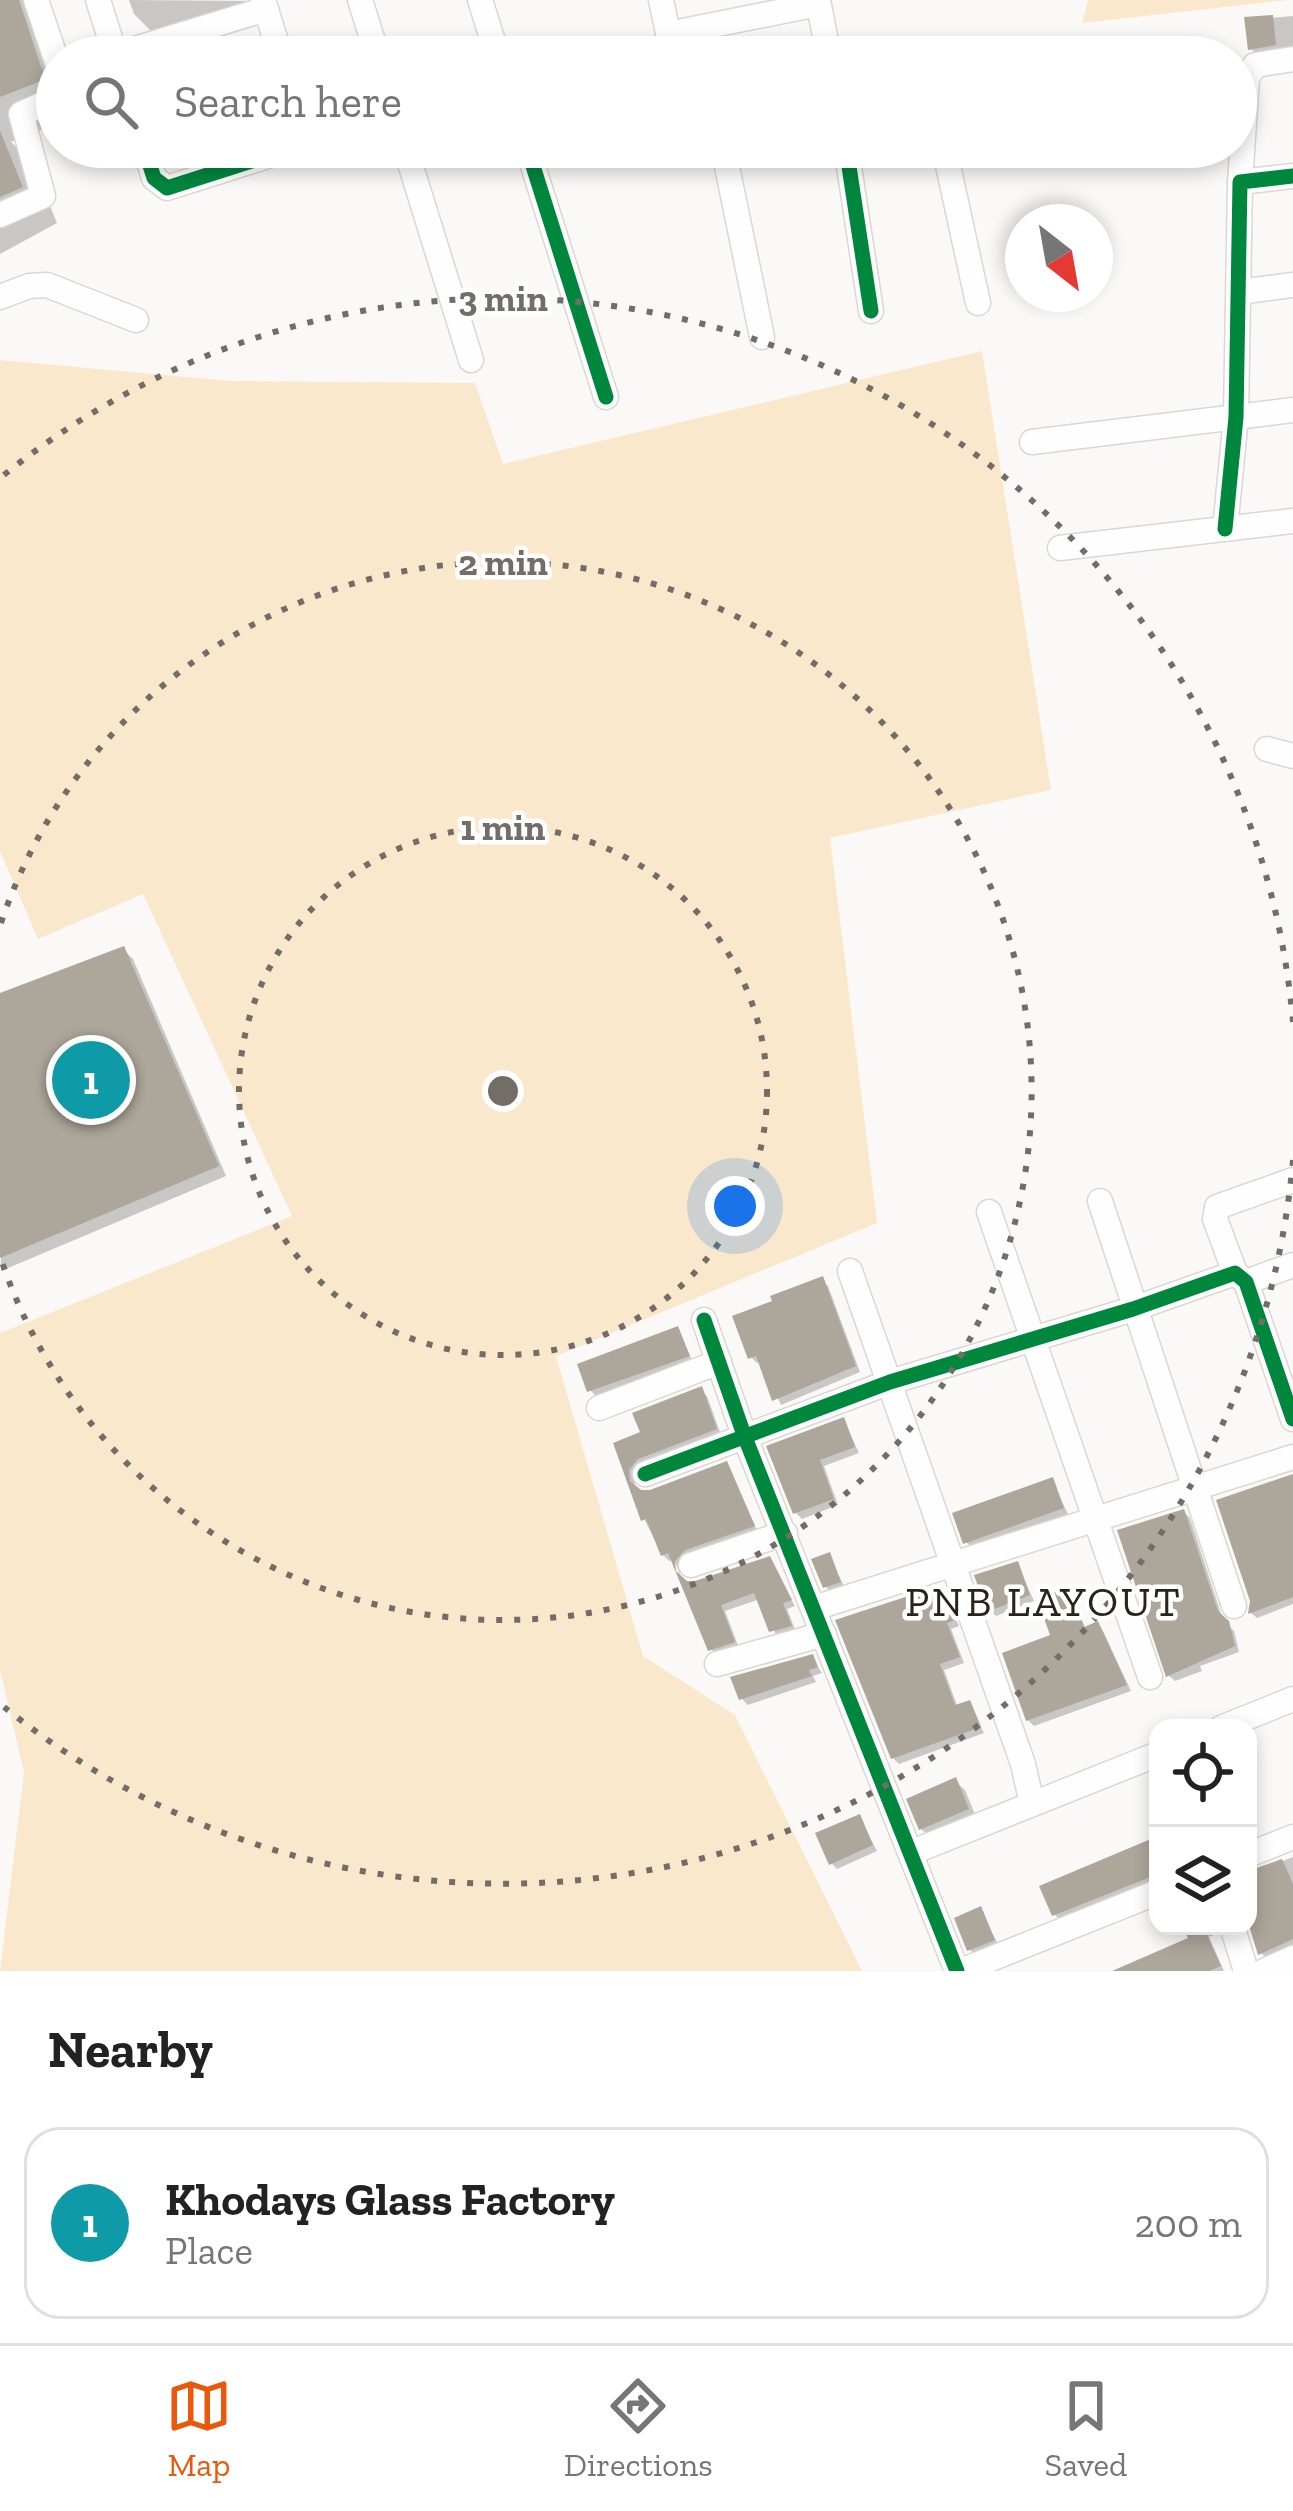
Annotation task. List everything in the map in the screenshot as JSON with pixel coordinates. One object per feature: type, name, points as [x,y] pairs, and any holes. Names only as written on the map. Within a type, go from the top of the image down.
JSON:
[{"type":"street","points":[[36,0],[48,36]]},
{"type":"street","points":[[98,0],[109,36]]},
{"type":"street","points":[[360,0],[371,36]]},
{"type":"street","points":[[480,0],[491,36]]},
{"type":"street","points":[[661,0],[668,36]]},
{"type":"street","points":[[704,36],[818,2],[825,36]]},
{"type":"street","points":[[172,36],[264,4],[274,36]]},
{"type":"street","points":[[1257,64],[1293,59]]},
{"type":"street","points":[[0,215],[43,196],[21,114],[36,107]]},
{"type":"street","points":[[151,168],[154,178],[167,188],[230,168]]},
{"type":"street","points":[[412,168],[471,359]]},
{"type":"street","points":[[533,168],[606,397]]},
{"type":"street","points":[[727,168],[762,337]]},
{"type":"street","points":[[849,168],[871,311]]},
{"type":"street","points":[[949,168],[979,303]]},
{"type":"street","points":[[1225,529],[1236,418],[1241,168]]},
{"type":"street","points":[[1240,182],[1293,176]]},
{"type":"street","points":[[0,298],[29,286],[47,285],[136,320]]},
{"type":"street","points":[[1239,292],[1293,285]]},
{"type":"street","points":[[1032,442],[1293,410]]},
{"type":"street","points":[[1060,548],[1293,521]]},
{"type":"street","points":[[1267,749],[1293,756]]},
{"type":"street","points":[[1293,1180],[1216,1207],[1215,1219],[1287,1383],[1293,1419]]},
{"type":"street","points":[[1100,1201],[1234,1606]]},
{"type":"street","points":[[989,1212],[1150,1678]]},
{"type":"street","points":[[645,1474],[890,1382],[1293,1265]]},
{"type":"street","points":[[850,1271],[1023,1764],[1032,1804]]},
{"type":"street","points":[[704,1320],[744,1435],[959,1971],[1149,1896]]},
{"type":"street","points":[[599,1408],[719,1362]]},
{"type":"street","points":[[814,1608],[1293,1456]]},
{"type":"street","points":[[691,1565],[785,1533]]},
{"type":"street","points":[[717,1664],[824,1634]]},
{"type":"street","points":[[1243,1719],[1293,1699]]},
{"type":"street","points":[[910,1853],[1149,1758]]},
{"type":"street","points":[[1257,1851],[1293,1837]]},
{"type":"street","points":[[1235,1935],[1246,1971]]},
{"type":"street","points":[[1264,1971],[1293,1958]]},
{"type":"shaded area","points":[[1088,0],[1288,0],[1082,23]]},
{"type":"shaded area","points":[[982,351],[1051,790],[830,838],[877,1223],[556,1356],[643,1656],[735,1715],[862,1971],[0,1971],[24,1772],[0,1670],[0,1333],[292,1216],[143,894],[38,939],[0,851],[0,360],[231,381],[475,383],[503,464]]},
{"type":"building","points":[[0,0],[19,0],[36,52],[36,83],[0,97]]},
{"type":"building","points":[[1273,15],[1276,45],[1257,48],[1257,36],[1246,36],[1244,17]]},
{"type":"building","points":[[0,131],[23,187],[0,197]]},
{"type":"building","points":[[124,946],[219,1166],[0,1258],[0,993]]},
{"type":"building","points":[[823,1276],[856,1366],[772,1401],[756,1356],[748,1359],[732,1316]]},
{"type":"building","points":[[678,1326],[690,1356],[587,1392],[577,1364]]},
{"type":"building","points":[[702,1386],[717,1429],[638,1459],[629,1470],[630,1481],[641,1490],[650,1490],[727,1461],[755,1526],[685,1550],[675,1561],[676,1571],[687,1581],[695,1581],[770,1556],[792,1600],[783,1603],[792,1626],[769,1632],[754,1593],[721,1605],[735,1642],[708,1651],[668,1553],[661,1556],[646,1519],[641,1521],[613,1443],[640,1432],[632,1413]]},
{"type":"building","points":[[844,1417],[855,1447],[820,1460],[834,1499],[793,1514],[766,1446]]},
{"type":"building","points":[[1293,1474],[1293,1597],[1248,1614],[1250,1601],[1216,1500]]},
{"type":"building","points":[[1053,1477],[1064,1508],[963,1544],[952,1513]]},
{"type":"building","points":[[1184,1509],[1218,1611],[1229,1621],[1235,1646],[1166,1677],[1117,1530]]},
{"type":"building","points":[[830,1552],[841,1582],[823,1588],[811,1559]]},
{"type":"building","points":[[1018,1561],[1030,1595],[987,1612],[974,1575]]},
{"type":"building","points":[[939,1586],[955,1620],[947,1623],[960,1657],[940,1664],[955,1705],[970,1700],[981,1727],[891,1759],[835,1620]]},
{"type":"building","points":[[1069,1587],[1084,1627],[1098,1621],[1127,1685],[1026,1721],[1002,1653],[1050,1635],[1037,1599]]},
{"type":"building","points":[[813,1654],[818,1667],[809,1670],[812,1676],[739,1700],[730,1677]]},
{"type":"building","points":[[956,1777],[969,1809],[919,1830],[906,1799]]},
{"type":"building","points":[[860,1814],[873,1845],[829,1865],[815,1833]]},
{"type":"building","points":[[1149,1840],[1149,1878],[1052,1916],[1039,1886]]},
{"type":"building","points":[[1282,1859],[1293,1884],[1293,1939],[1258,1955],[1252,1935],[1257,1935],[1257,1868]]},
{"type":"building","points":[[981,1906],[995,1940],[967,1951],[954,1918]]},
{"type":"building","points":[[1207,1935],[1221,1966],[1209,1971],[1112,1971],[1188,1938]]},
{"type":"cycle path","points":[[151,168],[154,178],[167,188],[230,168]]},
{"type":"cycle path","points":[[534,168],[606,397]]},
{"type":"cycle path","points":[[849,168],[871,311]]},
{"type":"cycle path","points":[[1225,529],[1236,417],[1240,182],[1293,176]]},
{"type":"cycle path","points":[[645,1474],[890,1382],[1235,1273],[1246,1282],[1293,1419]]},
{"type":"cycle path","points":[[704,1320],[744,1435],[957,1971]]},
{"type":"place","name":"Khodays Glass Factory","points":[[91,1080]]},
{"type":"district","name":"PNB LAYOUT","points":[[1044,1601]]}]
